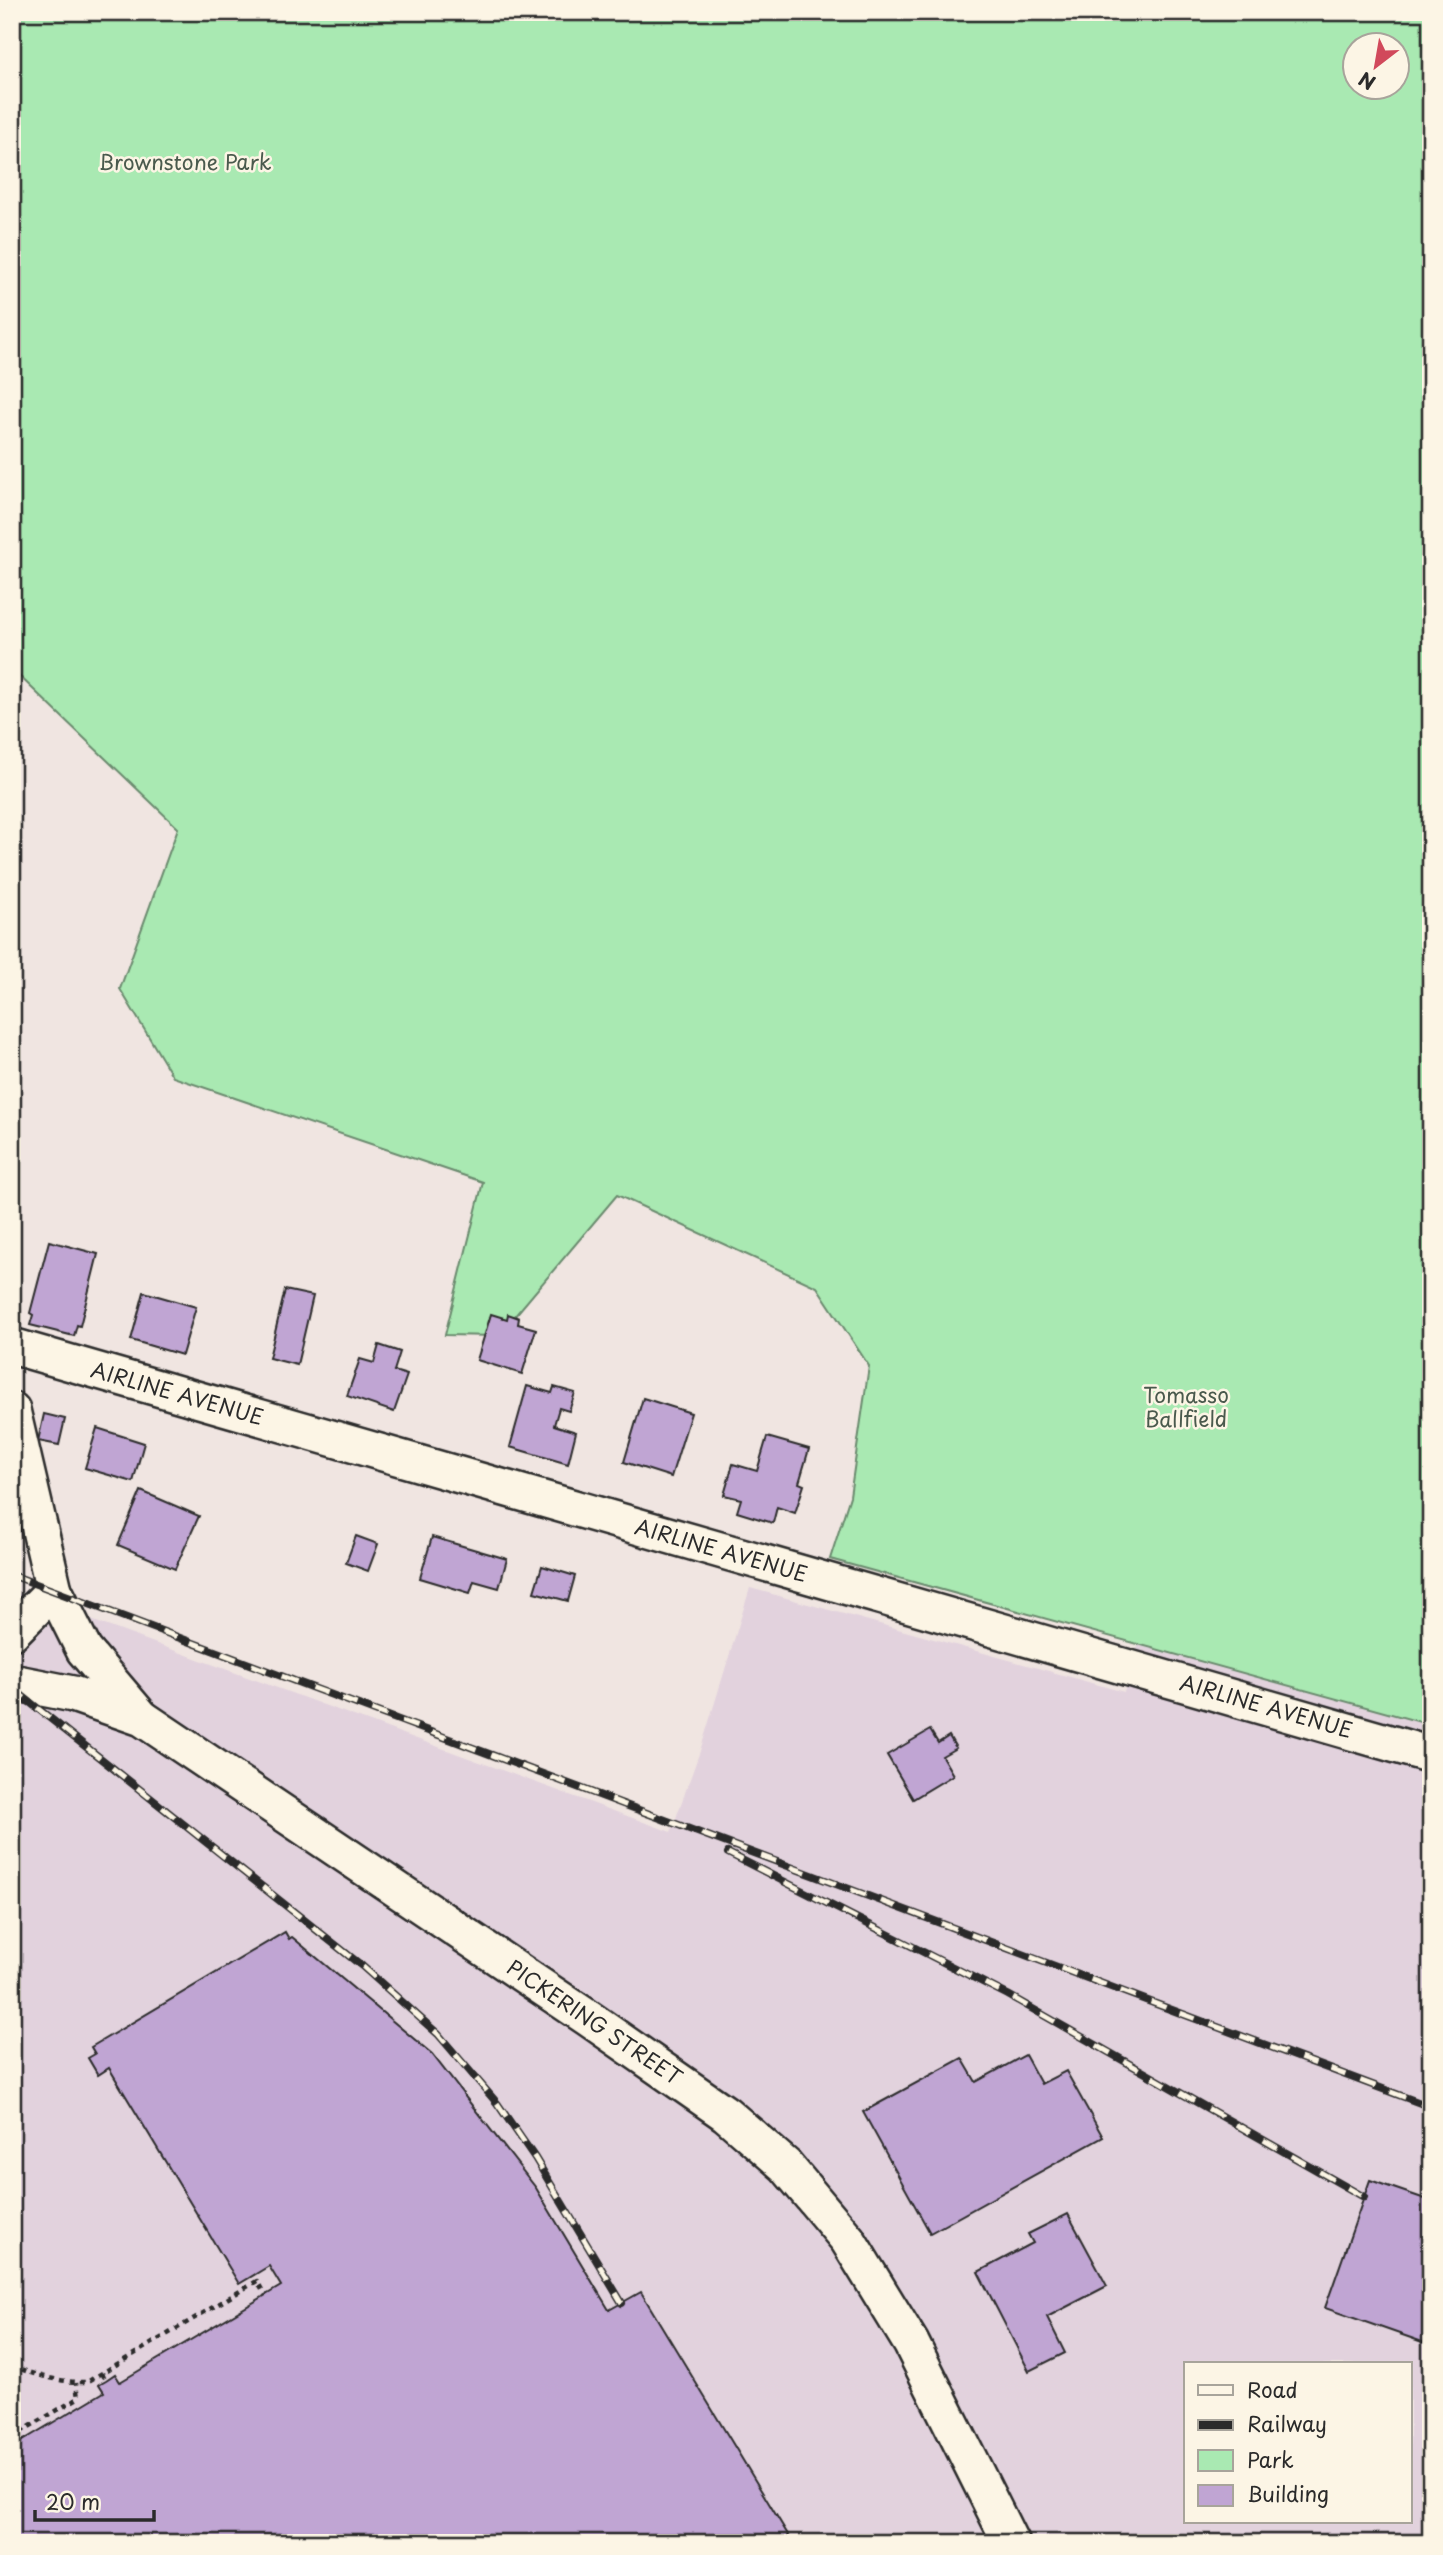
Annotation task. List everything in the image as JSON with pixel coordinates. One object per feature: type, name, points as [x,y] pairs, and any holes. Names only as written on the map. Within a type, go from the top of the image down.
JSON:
[{"type":"street","name":"AIRLINE AVENUE","points":[[12,1346],[1431,1755]]},
{"type":"street","points":[[12,1410],[54,1590],[85,1650],[142,1718]]},
{"type":"street","points":[[12,1632],[54,1590]]},
{"type":"street","name":"PICKERING STREET","points":[[12,1682],[74,1694],[142,1718],[588,2018],[726,2115],[786,2166],[848,2240],[911,2343],[1011,2543]]},
{"type":"path","points":[[12,2366],[35,2375],[76,2383],[87,2382],[257,2281],[265,2295]]},
{"type":"path","points":[[102,2373],[106,2380]]},
{"type":"path","points":[[12,2437],[78,2398],[76,2383]]},
{"type":"shaded area","points":[[750,1588],[1124,1692],[1139,1643],[1431,1725],[1431,2543],[12,2543],[12,1591],[671,1832],[700,1751]]},
{"type":"green space","points":[[12,12],[1431,12],[1431,1725],[830,1559],[850,1496],[869,1366],[817,1287],[617,1195],[498,1336],[445,1335],[483,1182],[173,1077],[120,989],[178,828],[12,669]]},
{"type":"building","points":[[49,1241],[98,1254],[80,1326],[77,1325],[74,1336],[30,1325],[33,1315],[30,1313]]},
{"type":"building","points":[[285,1290],[313,1296],[297,1365],[269,1358]]},
{"type":"building","points":[[144,1292],[196,1307],[182,1355],[131,1340]]},
{"type":"building","points":[[491,1314],[507,1319],[508,1314],[519,1318],[518,1324],[536,1329],[522,1374],[477,1360]]},
{"type":"building","points":[[379,1345],[400,1352],[394,1371],[407,1375],[394,1412],[347,1396],[360,1359],[374,1363]]},
{"type":"building","points":[[527,1386],[552,1393],[554,1387],[575,1393],[569,1411],[559,1408],[554,1425],[576,1432],[568,1464],[510,1447]]},
{"type":"building","points":[[643,1398],[691,1413],[671,1477],[624,1462]]},
{"type":"building","points":[[44,1414],[65,1419],[59,1445],[38,1441]]},
{"type":"building","points":[[97,1428],[144,1443],[133,1482],[85,1468]]},
{"type":"building","points":[[767,1437],[809,1449],[799,1483],[804,1485],[795,1513],[777,1507],[773,1523],[737,1512],[741,1499],[724,1495],[733,1464],[757,1471]]},
{"type":"building","points":[[141,1491],[199,1516],[175,1569],[118,1545]]},
{"type":"building","points":[[356,1536],[378,1544],[368,1571],[346,1563]]},
{"type":"building","points":[[432,1537],[507,1559],[499,1588],[474,1581],[470,1593],[420,1578]]},
{"type":"building","points":[[542,1566],[575,1576],[568,1601],[534,1592]]},
{"type":"building","points":[[930,1730],[938,1743],[949,1736],[956,1748],[942,1756],[953,1775],[913,1799],[887,1755]]},
{"type":"building","points":[[285,1932],[289,1939],[292,1937],[432,2054],[536,2188],[609,2310],[641,2292],[793,2543],[12,2543],[12,2447],[104,2392],[99,2384],[115,2374],[120,2382],[281,2286],[269,2266],[239,2284],[109,2068],[98,2075],[88,2058],[95,2054],[91,2047]]},
{"type":"building","points":[[1025,2055],[1041,2084],[1066,2071],[1103,2137],[930,2233],[863,2112],[962,2058],[976,2082]]},
{"type":"building","points":[[1370,2180],[1431,2201],[1431,2345],[1325,2308]]},
{"type":"building","points":[[1068,2214],[1107,2286],[1047,2317],[1065,2353],[1029,2371],[978,2272],[1033,2243],[1028,2234]]},
{"type":"railway","points":[[12,1575],[1431,2107]]},
{"type":"railway","points":[[12,1688],[362,1966],[438,2034],[497,2103],[535,2158],[622,2303]]},
{"type":"railway","points":[[728,1853],[1008,1995],[1364,2197]]},
{"type":"park label","name":"Brownstone Park","points":[[185,163]]},
{"type":"park label","name":"Tomasso Ballfield","points":[[1186,1408]]}]
